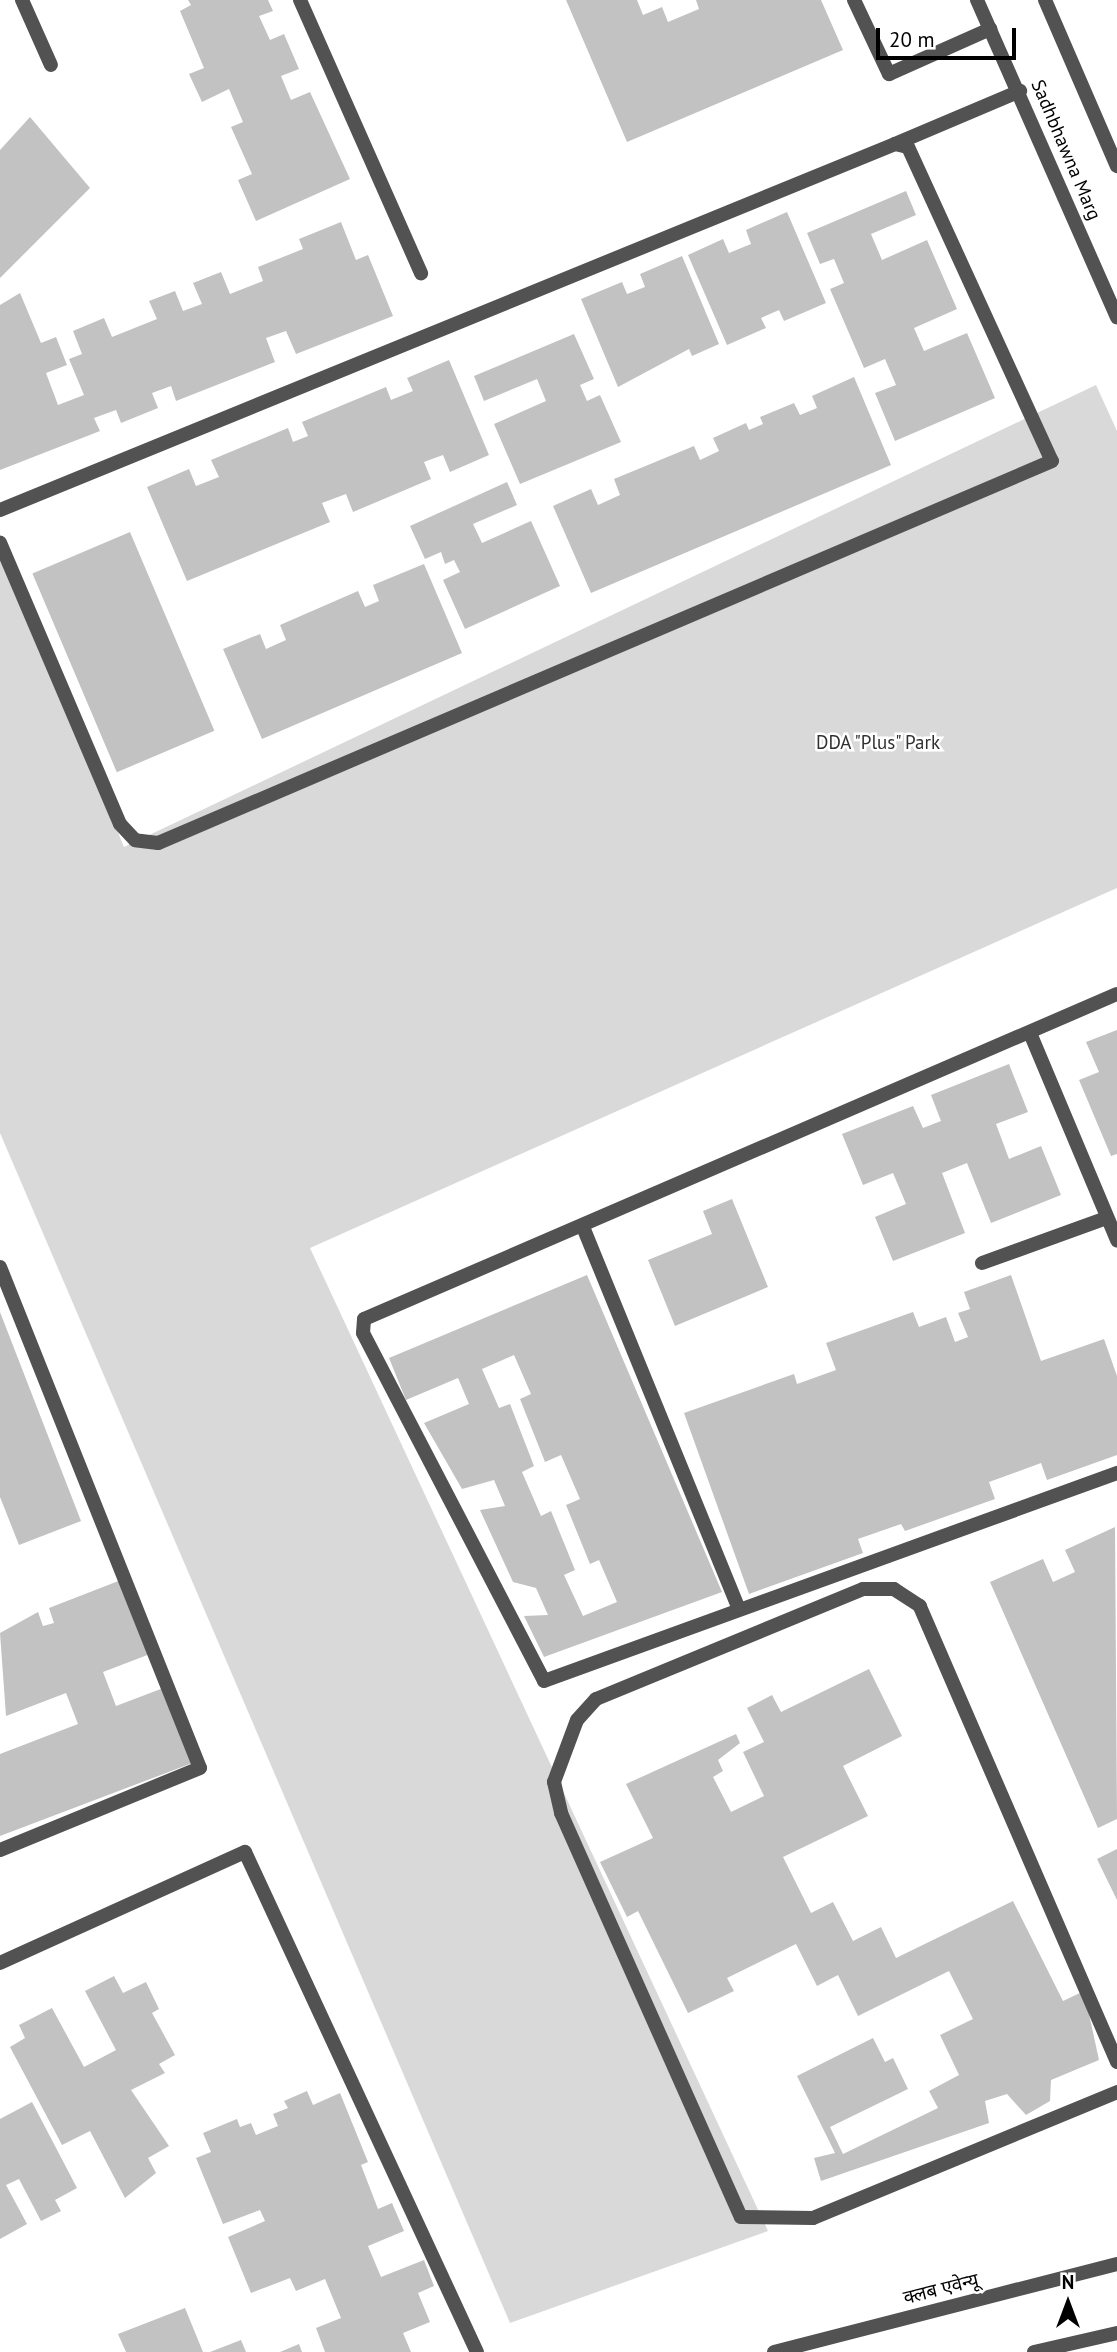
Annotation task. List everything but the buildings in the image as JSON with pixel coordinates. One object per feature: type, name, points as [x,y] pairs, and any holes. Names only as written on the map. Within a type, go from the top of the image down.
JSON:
[{"type":"street","points":[[22,0],[51,65]]},
{"type":"street","points":[[300,0],[421,273]]},
{"type":"street","points":[[854,0],[889,74],[989,29]]},
{"type":"street","name":"Sadhbhawna Marg","points":[[977,0],[1020,91],[1117,317]]},
{"type":"street","name":"Sadhbhawna Marg","points":[[1045,0],[1117,166]]},
{"type":"street","points":[[0,510],[1020,91]]},
{"type":"street","points":[[0,543],[120,824],[135,840],[158,843],[1052,461],[908,147],[895,144]]},
{"type":"street","points":[[1117,994],[583,1227],[364,1319],[363,1333],[544,1681],[738,1607],[1117,1473]]},
{"type":"street","points":[[1030,1033],[1117,1240]]},
{"type":"street","points":[[982,1263],[1106,1218]]},
{"type":"street","points":[[583,1227],[738,1607]]},
{"type":"street","points":[[0,1267],[200,1768],[0,1850]]},
{"type":"street","points":[[1117,2062],[920,1606],[894,1589],[863,1589],[596,1699],[577,1720],[554,1782],[561,1813],[741,2217],[813,2217],[1117,2092]]},
{"type":"street","points":[[0,1963],[245,1852],[477,2352]]},
{"type":"street","name":"क्लब एवेन्यू","points":[[774,2352],[1117,2264]]},
{"type":"street","points":[[1034,2352],[1117,2333]]},
{"type":"green space","name":"DDA \"Plus\" Park","points":[[1096,385],[1117,431],[1117,888],[310,1248],[768,2231],[510,2323],[0,1133],[0,544],[124,847]]}]
